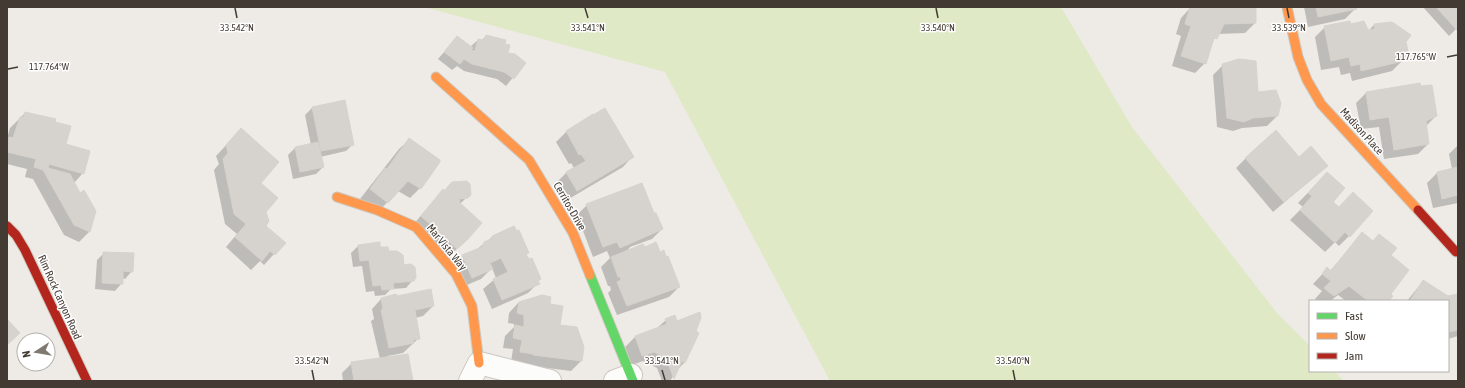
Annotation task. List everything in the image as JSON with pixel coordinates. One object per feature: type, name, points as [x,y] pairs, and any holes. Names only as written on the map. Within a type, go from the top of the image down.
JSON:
[{"type":"street","name":"Madison Place","points":[[1287,7],[1296,56],[1307,82],[1321,104],[1456,252]]},
{"type":"street","name":"Cerritos Drive","points":[[436,77],[529,160],[573,233],[626,379]]},
{"type":"street","name":"Mar Vista Way","points":[[337,197],[377,210],[416,227],[456,274],[472,306],[475,372]]},
{"type":"street","name":"Rim Rock Canyon Road","points":[[7,226],[17,235],[41,282],[75,360],[87,381]]},
{"type":"street","points":[[475,372],[550,381]]},
{"type":"green space","points":[[424,7],[1061,7],[1132,127],[1277,313],[1309,345],[1309,372],[1335,372],[1344,381],[830,381],[665,72]]},
{"type":"building","points":[[1190,7],[1197,9],[1197,7],[1256,7],[1256,23],[1224,24],[1217,39],[1214,38],[1206,64],[1181,56],[1191,26],[1185,24]]},
{"type":"building","points":[[1316,7],[1356,7],[1357,9],[1318,17]]},
{"type":"building","points":[[1436,7],[1458,7],[1458,28],[1456,29]]},
{"type":"building","points":[[1350,21],[1351,24],[1364,21],[1368,30],[1375,29],[1374,24],[1392,22],[1411,35],[1406,42],[1408,51],[1403,61],[1361,71],[1360,64],[1351,66],[1349,57],[1331,61],[1324,26]]},
{"type":"building","points":[[486,35],[506,40],[505,44],[510,45],[508,53],[515,54],[526,63],[514,79],[504,72],[472,64],[464,59],[460,64],[444,52],[457,36],[473,48],[471,50],[475,51],[478,39],[484,40]]},
{"type":"building","points":[[1239,59],[1256,61],[1258,92],[1276,90],[1281,103],[1278,116],[1253,118],[1244,122],[1227,118],[1222,64]]},
{"type":"building","points":[[1420,83],[1421,86],[1432,85],[1437,116],[1426,121],[1429,144],[1394,150],[1389,117],[1370,120],[1366,92]]},
{"type":"building","points":[[345,100],[354,145],[321,151],[312,107]]},
{"type":"building","points":[[605,108],[634,157],[577,191],[566,172],[586,161],[581,154],[579,155],[566,131]]},
{"type":"building","points":[[25,112],[56,119],[55,122],[71,126],[66,144],[90,151],[84,174],[49,164],[48,168],[70,174],[80,193],[84,190],[96,211],[90,232],[74,225],[43,170],[34,167],[36,159],[7,152],[9,137],[13,138],[20,117],[23,118]]},
{"type":"building","points":[[241,128],[279,162],[261,183],[278,198],[266,212],[269,221],[266,226],[286,243],[275,255],[270,251],[262,261],[235,237],[246,224],[234,214],[223,159],[228,153],[226,145]]},
{"type":"building","points":[[1276,130],[1299,157],[1311,146],[1328,166],[1284,202],[1245,158]]},
{"type":"building","points":[[409,138],[440,160],[440,162],[421,189],[408,181],[388,203],[370,189],[385,168],[387,169]]},
{"type":"building","points":[[318,142],[324,167],[300,172],[295,147]]},
{"type":"building","points":[[1458,167],[1458,195],[1442,199],[1437,172]]},
{"type":"building","points":[[1327,172],[1345,188],[1333,202],[1339,207],[1353,192],[1373,211],[1350,237],[1345,232],[1335,243],[1300,210],[1312,196],[1308,193]]},
{"type":"building","points":[[467,181],[470,184],[471,195],[468,198],[459,199],[460,203],[482,223],[457,249],[421,216],[443,189],[444,191],[452,182]]},
{"type":"building","points":[[642,183],[654,213],[656,213],[663,229],[620,248],[617,242],[603,247],[586,204]]},
{"type":"building","points":[[514,226],[517,231],[519,230],[529,253],[526,254],[529,259],[532,258],[541,279],[538,281],[540,284],[502,300],[493,279],[508,272],[501,258],[490,263],[493,269],[472,278],[462,255],[482,247],[484,242],[493,238],[492,236]]},
{"type":"building","points":[[1362,232],[1373,241],[1379,234],[1397,248],[1391,255],[1409,270],[1391,294],[1393,296],[1390,300],[1367,300],[1349,286],[1334,296],[1324,288],[1331,281],[1322,274],[1327,267],[1331,271]]},
{"type":"building","points":[[380,242],[380,247],[388,247],[389,251],[397,251],[403,255],[404,265],[411,264],[415,267],[416,277],[414,281],[393,283],[394,289],[382,290],[381,285],[373,286],[369,260],[360,261],[358,245]]},
{"type":"building","points":[[656,242],[660,252],[664,250],[666,257],[668,256],[680,287],[627,306],[617,282],[621,280],[620,277],[618,277],[611,257],[643,244],[645,247]]},
{"type":"building","points":[[103,252],[134,253],[133,272],[123,271],[123,284],[102,283]]},
{"type":"building","points":[[1423,280],[1448,296],[1458,294],[1458,330],[1449,332],[1449,300],[1411,300]]},
{"type":"building","points":[[431,289],[434,306],[415,310],[420,339],[413,340],[414,343],[389,348],[381,310],[383,309],[381,298],[396,294],[397,296]]},
{"type":"building","points":[[542,295],[551,297],[550,304],[563,306],[560,325],[577,327],[584,347],[582,361],[520,352],[522,340],[513,338],[515,325],[524,327],[524,315],[517,313],[519,302]]},
{"type":"building","points":[[700,312],[701,318],[696,331],[699,333],[685,363],[682,361],[674,379],[666,358],[654,352],[642,356],[635,336],[667,324],[665,319],[675,315],[677,321]]},
{"type":"building","points":[[7,319],[19,332],[16,332],[16,337],[7,345]]},
{"type":"building","points":[[408,354],[413,381],[354,381],[351,362]]},
{"type":"traffic: fast","points":[[590,275],[633,381]]},
{"type":"traffic: slow","points":[[1287,7],[1298,57],[1307,80],[1321,104],[1418,210]]},
{"type":"traffic: slow","points":[[436,77],[529,160],[573,233],[590,275]]},
{"type":"traffic: slow","points":[[337,197],[377,210],[416,227],[456,274],[472,306],[479,363]]},
{"type":"traffic: jam","points":[[1418,210],[1456,252]]},
{"type":"traffic: jam","points":[[7,226],[16,235],[25,250],[87,381]]}]
